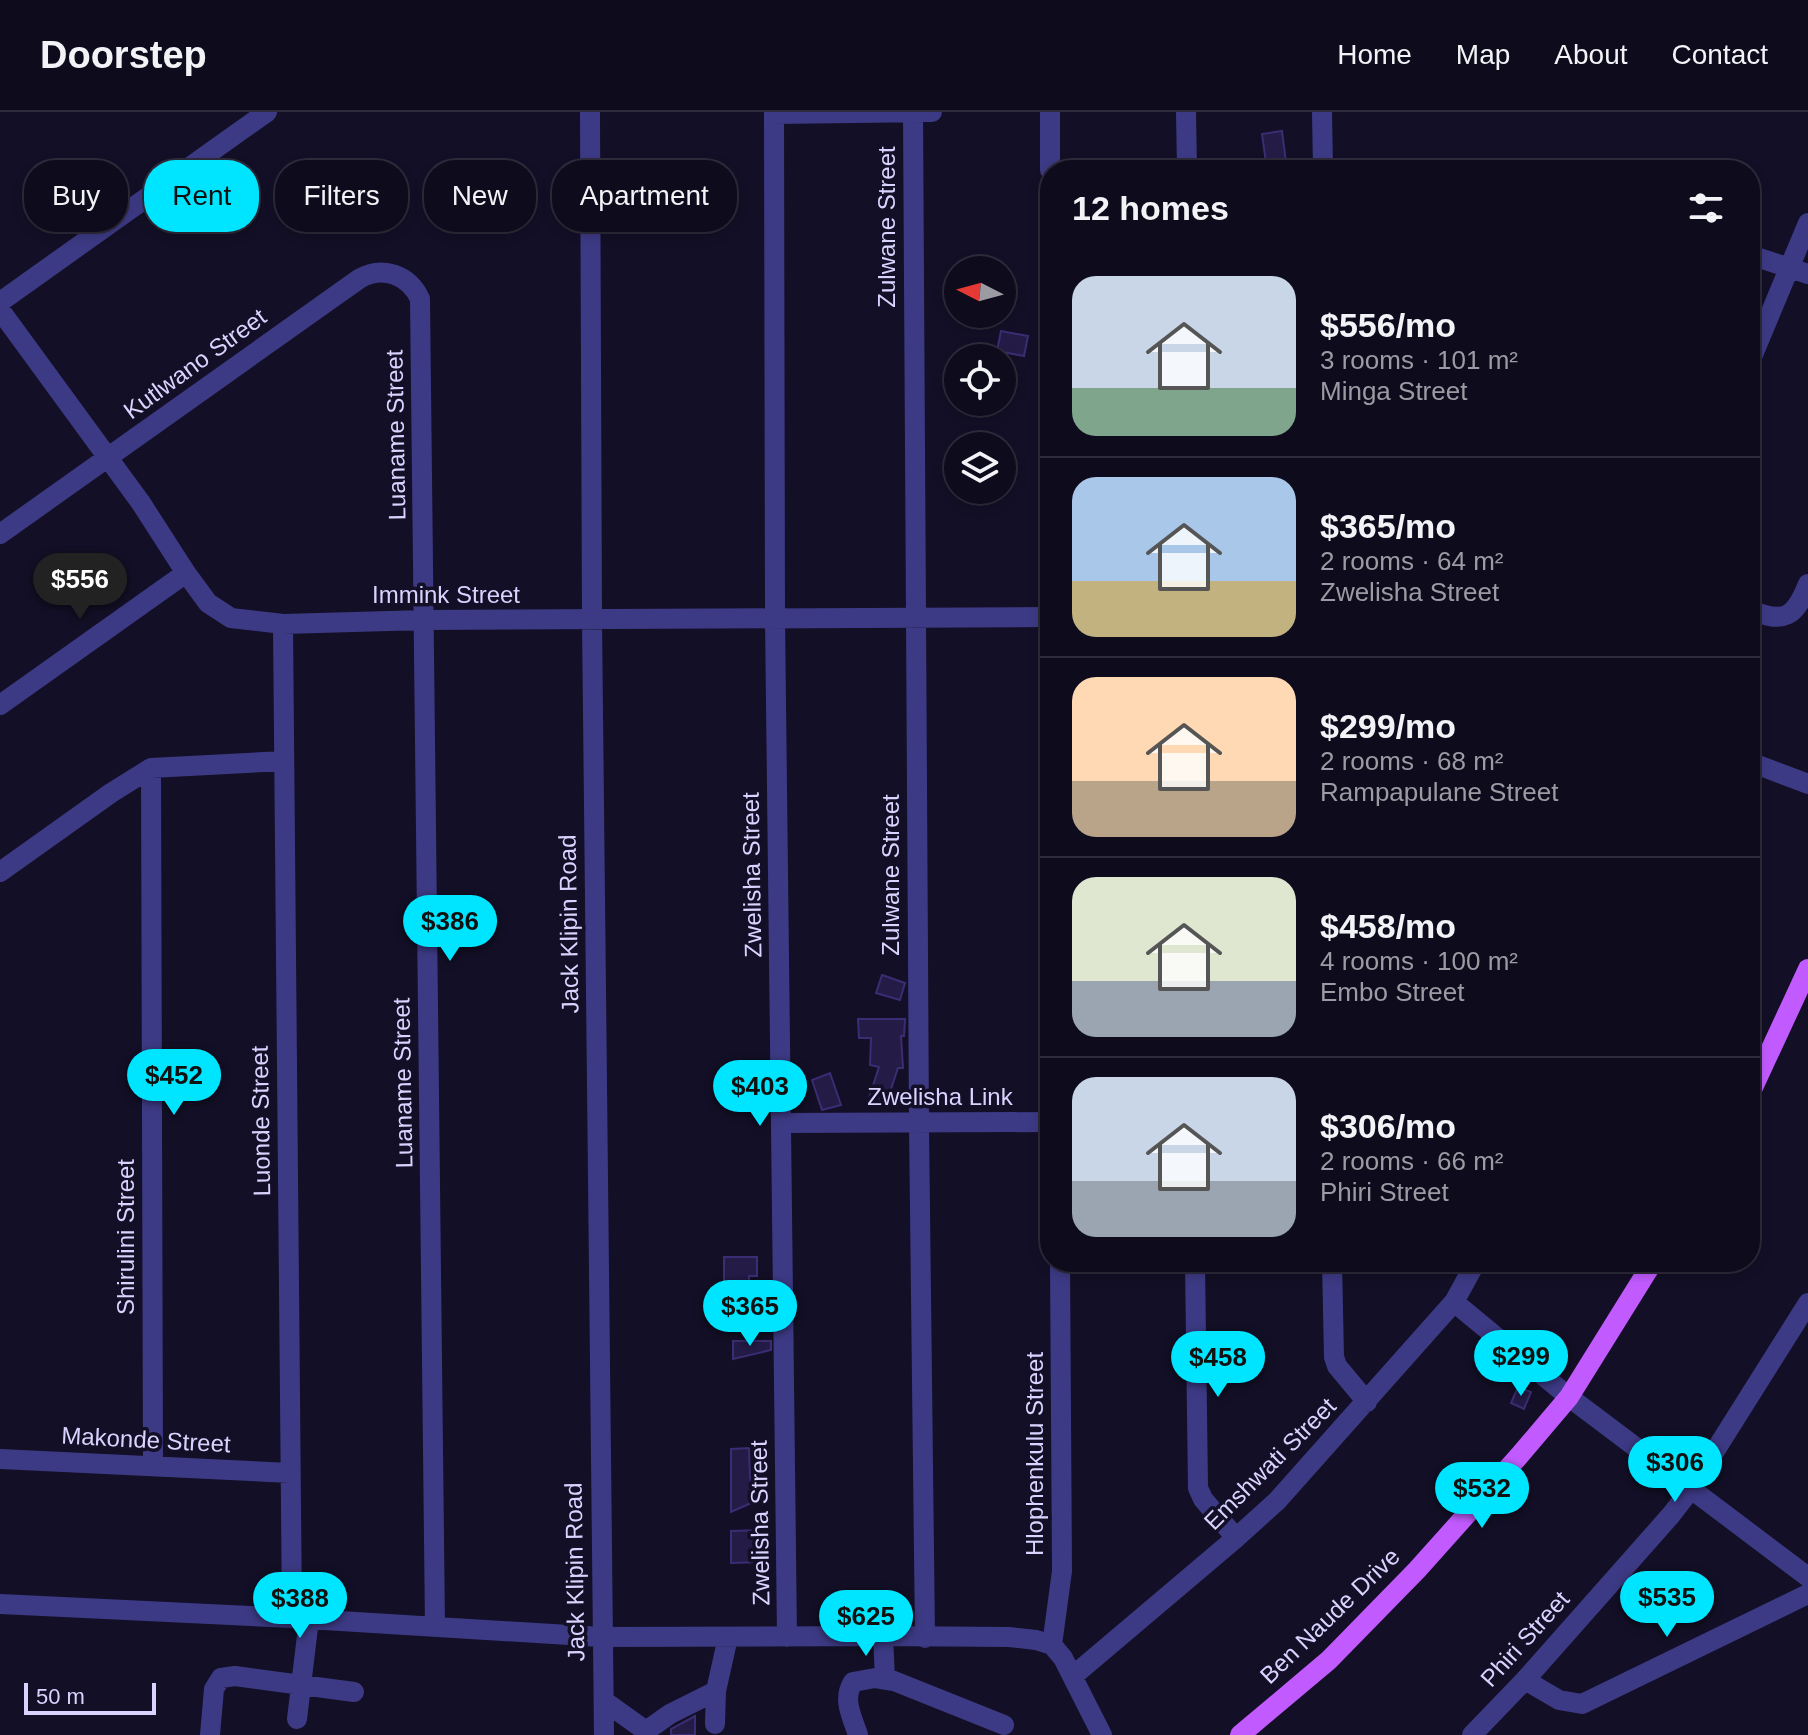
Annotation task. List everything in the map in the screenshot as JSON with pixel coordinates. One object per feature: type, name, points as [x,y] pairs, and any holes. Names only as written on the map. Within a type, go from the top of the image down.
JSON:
[{"type":"main road","points":[[1760,1072],[1808,969]]},
{"type":"main road","name":"Ben Naude Drive","points":[[1240,1735],[1329,1660],[1417,1570],[1569,1397],[1647,1272]]},
{"type":"street","points":[[0,302],[267,112]]},
{"type":"street","name":"Jack Klipin Road","points":[[590,112],[604,1735]]},
{"type":"street","name":"Zulwane Street","points":[[913,112],[925,1638]]},
{"type":"street","points":[[774,113],[932,112]]},
{"type":"street","points":[[1050,112],[1050,160]]},
{"type":"street","points":[[1186,112],[1187,160]]},
{"type":"street","points":[[1322,112],[1323,160]]},
{"type":"street","name":"Zwelisha Street","points":[[774,113],[775,618],[787,1637]]},
{"type":"street","points":[[1760,344],[1800,271],[1808,223]]},
{"type":"street","points":[[1760,258],[1800,271]]},
{"type":"street","name":"Kutlwano Street","points":[[0,534],[368,274],[381,272],[408,280],[420,299]]},
{"type":"street","name":"Luaname Street","points":[[420,299],[435,1627]]},
{"type":"street","name":"Immink Street","points":[[0,310],[141,503],[186,573],[208,603],[224,616],[283,624],[424,620],[1040,617]]},
{"type":"street","points":[[0,705],[186,573]]},
{"type":"street","points":[[1760,612],[1778,617],[1790,614],[1799,607],[1808,584]]},
{"type":"street","name":"Luonde Street","points":[[283,624],[290,1473],[300,1618],[297,1719]]},
{"type":"street","points":[[0,872],[151,768],[284,761]]},
{"type":"street","points":[[1760,766],[1808,784]]},
{"type":"street","name":"Shirulini Street","points":[[151,768],[153,1467]]},
{"type":"street","name":"Zwelisha Link","points":[[781,1123],[1040,1122]]},
{"type":"street","name":"Hlophenkulu Street","points":[[1052,1645],[1062,1571],[1060,1272]]},
{"type":"street","points":[[1195,1272],[1198,1488],[1203,1499],[1236,1538]]},
{"type":"street","points":[[1332,1272],[1334,1357],[1337,1366],[1367,1402]]},
{"type":"street","name":"Emshwati Street","points":[[1073,1676],[1277,1501],[1454,1302],[1470,1272]]},
{"type":"street","points":[[1454,1302],[1569,1397],[1808,1577]]},
{"type":"street","name":"Phiri Street","points":[[1472,1735],[1525,1680],[1691,1489],[1808,1303]]},
{"type":"street","name":"Makonde Street","points":[[0,1459],[290,1473]]},
{"type":"street","points":[[1525,1680],[1559,1700],[1582,1704],[1808,1594]]},
{"type":"street","points":[[0,1604],[300,1618],[601,1637],[883,1636],[1036,1640],[1052,1645],[1063,1658],[1102,1735]]},
{"type":"street","points":[[883,1636],[885,1679]]},
{"type":"street","points":[[715,1724],[716,1691],[728,1637]]},
{"type":"street","points":[[210,1735],[214,1689],[221,1678],[235,1676],[354,1692]]},
{"type":"street","points":[[858,1735],[847,1702],[848,1690],[853,1682],[875,1678],[885,1679],[1004,1725]]},
{"type":"street","points":[[604,1701],[647,1733],[670,1714],[716,1691]]},
{"type":"building","points":[[1282,131],[1286,160],[1266,160],[1262,134]]},
{"type":"building","points":[[1001,331],[1028,336],[1024,356],[1016,355],[1016,344],[998,344]]},
{"type":"building","points":[[882,975],[905,983],[900,1000],[876,993]]},
{"type":"building","points":[[858,1019],[905,1019],[904,1036],[901,1036],[903,1068],[898,1068],[885,1107],[868,1101],[879,1067],[870,1065],[871,1038],[859,1038]]},
{"type":"building","points":[[830,1073],[841,1105],[822,1110],[812,1080]]},
{"type":"building","points":[[724,1257],[757,1257],[757,1276],[749,1276],[749,1282],[724,1282]]},
{"type":"building","points":[[733,1341],[771,1341],[771,1350],[733,1359]]},
{"type":"building","points":[[1518,1387],[1531,1392],[1524,1409],[1511,1403]]},
{"type":"building","points":[[749,1448],[750,1477],[758,1500],[731,1512],[731,1449]]},
{"type":"building","points":[[763,1530],[763,1562],[731,1563],[731,1531]]},
{"type":"building","points":[[695,1716],[695,1735],[671,1735],[671,1729]]}]
